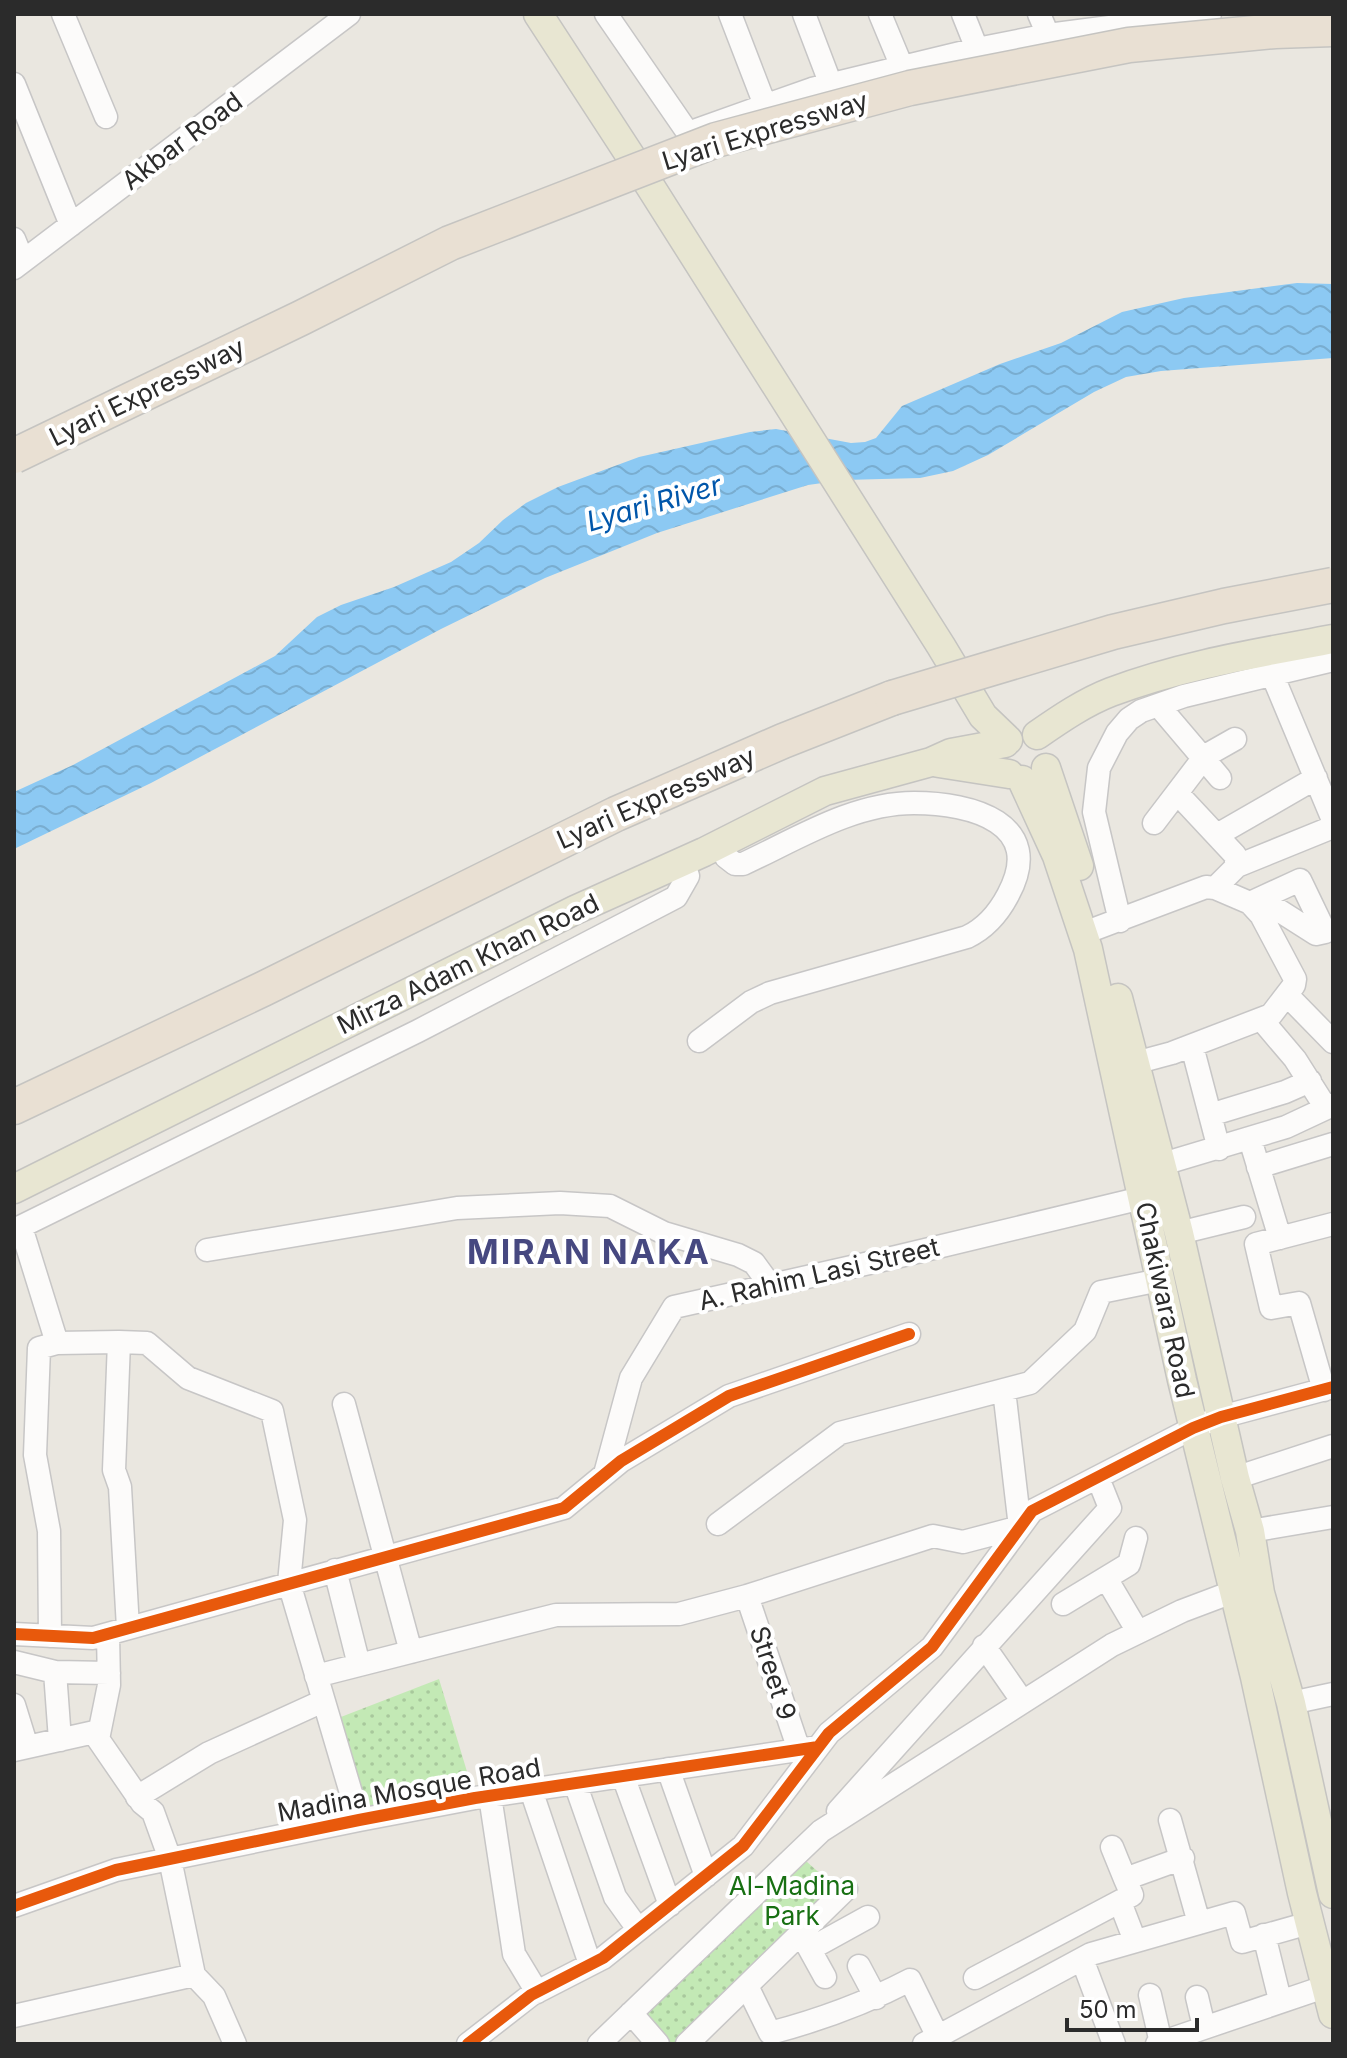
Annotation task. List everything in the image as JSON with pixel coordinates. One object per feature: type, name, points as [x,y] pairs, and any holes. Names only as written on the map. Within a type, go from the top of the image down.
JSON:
[{"type":"highway","name":"Lyari Expressway","points":[[14,456],[450,243],[716,140],[910,88],[1129,45],[1275,31],[1333,29]]},
{"type":"highway","name":"Lyari Expressway","points":[[14,1107],[263,989],[616,814],[783,741],[892,698],[1058,647],[1168,619],[1333,585]]},
{"type":"main road","points":[[538,14],[650,186],[976,706],[1006,741]]},
{"type":"main road","points":[[1037,735],[1075,710],[1109,693],[1144,681],[1268,651],[1329,646]]},
{"type":"main road","points":[[1021,732],[1037,735],[1043,739],[1049,753],[1026,774],[1002,761],[1001,753],[1006,741],[1021,732]]},
{"type":"main road","name":"Mirza Adam Khan Road","points":[[14,1189],[575,910],[721,844],[825,791],[931,762],[951,753],[1006,741]]},
{"type":"main road","name":"Mirza Adam Khan Road","points":[[931,762],[1026,774]]},
{"type":"main road","name":"Chakiwara Road","points":[[1026,774],[1101,928],[1126,1065],[1150,1168],[1179,1233],[1250,1531],[1247,1589],[1309,1923],[1330,1985],[1333,2014]]},
{"type":"main road","name":"Chakiwara Road","points":[[1150,1168],[1142,1198],[1193,1428],[1247,1589],[1291,1703],[1332,1883]]},
{"type":"street","points":[[63,14],[106,117]]},
{"type":"street","name":"Akbar Road","points":[[19,265],[349,14]]},
{"type":"street","points":[[606,14],[688,133],[831,85],[977,49],[1044,24],[1197,15]]},
{"type":"street","points":[[730,14],[765,105]]},
{"type":"street","points":[[804,14],[831,85]]},
{"type":"street","points":[[880,14],[902,67]]},
{"type":"street","points":[[963,14],[977,49]]},
{"type":"street","points":[[14,84],[71,225]]},
{"type":"street","points":[[14,239],[19,265]]},
{"type":"street","points":[[1126,1065],[1192,1046],[1271,1015],[1294,985],[1295,979],[1256,901],[1215,888],[1206,887],[1101,928],[1094,812],[1099,768],[1112,742],[1129,719],[1141,711],[1272,674],[1329,646]]},
{"type":"street","points":[[1272,674],[1333,820]]},
{"type":"street","points":[[1158,705],[1205,756],[1220,778]]},
{"type":"street","points":[[1154,823],[1205,756],[1235,739]]},
{"type":"street","points":[[1217,835],[1316,778]]},
{"type":"street","points":[[1178,794],[1235,855],[1237,866]]},
{"type":"street","points":[[699,1041],[751,1002],[770,993],[967,937],[984,929],[1013,887],[1021,856],[1012,834],[989,817],[956,807],[917,803],[886,805],[846,815],[743,864],[735,864],[726,857],[721,844]]},
{"type":"street","points":[[1215,888],[1237,866],[1333,827]]},
{"type":"street","points":[[57,1343],[18,1228],[418,1031],[676,897],[688,876],[683,862]]},
{"type":"street","points":[[1287,995],[1333,1042]]},
{"type":"street","points":[[1150,1168],[1286,1127],[1330,1107],[1261,1019]]},
{"type":"street","points":[[1192,1046],[1219,1149]]},
{"type":"street","points":[[1210,1115],[1310,1081]]},
{"type":"street","points":[[1250,1139],[1280,1238]]},
{"type":"street","points":[[1258,1167],[1333,1144]]},
{"type":"street","name":"A. Rahim Lasi Street","points":[[605,1474],[631,1378],[674,1307],[1142,1198]]},
{"type":"street","points":[[207,1250],[457,1208],[560,1203],[610,1206],[664,1233],[738,1255],[754,1263],[770,1285]]},
{"type":"street","points":[[1179,1233],[1244,1217]]},
{"type":"street","points":[[468,2044],[537,1992],[603,1958],[743,1846],[809,1749],[932,1647],[1032,1511],[1193,1428],[1221,1417],[1329,1389],[1299,1303],[1271,1308],[1256,1244],[1333,1224]]},
{"type":"street","points":[[718,1524],[840,1433],[1030,1383],[1085,1331],[1101,1292],[1160,1280]]},
{"type":"street","points":[[14,1634],[93,1638],[564,1508],[621,1461],[729,1396],[909,1334]]},
{"type":"street","points":[[119,1342],[114,1470],[120,1487],[118,1631],[98,1739],[137,1797],[153,1812],[170,1859],[194,1975],[214,1996],[235,2044]]},
{"type":"street","points":[[50,1636],[49,1531],[35,1455],[39,1348],[57,1343],[147,1343],[188,1378],[272,1411],[295,1520],[289,1583],[359,1820]]},
{"type":"street","points":[[1004,1390],[1020,1527]]},
{"type":"street","points":[[344,1404],[411,1652]]},
{"type":"street","points":[[1235,1478],[1333,1446]]},
{"type":"street","points":[[610,2040],[631,2013],[821,1831],[1110,1508],[1098,1478]]},
{"type":"street","points":[[1250,1531],[1333,1517]]},
{"type":"street","points":[[316,1676],[556,1615],[679,1614],[747,1596],[933,1536],[963,1542],[1020,1527]]},
{"type":"street","points":[[1063,1604],[1129,1564],[1136,1538]]},
{"type":"street","points":[[335,1570],[359,1665]]},
{"type":"street","points":[[1106,1578],[1138,1632]]},
{"type":"street","points":[[821,1831],[1112,1645],[1182,1611],[1247,1589]]},
{"type":"street","name":"Street 9","points":[[747,1596],[809,1749]]},
{"type":"street","points":[[984,1646],[1023,1702]]},
{"type":"street","points":[[14,1662],[55,1672],[109,1673]]},
{"type":"street","points":[[55,1672],[60,1740]]},
{"type":"street","points":[[1291,1703],[1333,1694]]},
{"type":"street","points":[[137,1797],[209,1753],[323,1701]]},
{"type":"street","points":[[14,1705],[20,1748],[99,1731]]},
{"type":"street","name":"Madina Mosque Road","points":[[14,1906],[116,1870],[359,1820],[490,1796],[809,1749]]},
{"type":"street","points":[[668,1769],[706,1876]]},
{"type":"street","points":[[623,1776],[670,1905]]},
{"type":"street","points":[[575,1783],[615,1897],[638,1929]]},
{"type":"street","points":[[531,1790],[590,1964]]},
{"type":"street","points":[[490,1796],[514,1954],[537,1992]]},
{"type":"street","points":[[1170,1820],[1199,1923]]},
{"type":"street","points":[[975,1978],[1132,1895],[1112,1847]]},
{"type":"street","points":[[1125,1879],[1183,1858]]},
{"type":"street","points":[[806,1942],[846,1889]]},
{"type":"street","points":[[1120,1902],[1135,1941]]},
{"type":"street","points":[[747,1986],[770,2033],[829,2017],[910,1980],[931,2040],[1082,1959],[1135,1941],[1234,1913],[1242,1942],[1309,1923]]},
{"type":"street","points":[[687,2044],[747,1986],[806,1942],[868,1917]]},
{"type":"street","points":[[1264,1935],[1280,2000]]},
{"type":"street","points":[[806,1942],[825,1977]]},
{"type":"street","points":[[1082,1959],[1114,2044]]},
{"type":"street","points":[[859,1966],[876,1998]]},
{"type":"street","points":[[14,2016],[194,1975]]},
{"type":"street","points":[[1150,1995],[1159,2043],[1211,2032],[1280,2000],[1330,1985]]},
{"type":"street","points":[[1197,1997],[1211,2032]]},
{"type":"street","points":[[631,2013],[658,2044]]},
{"type":"green space","points":[[439,1679],[475,1798],[359,1820],[328,1722]]},
{"type":"green space","name":"Al-Madina Park","points":[[797,1853],[843,1894],[686,2044],[658,2044],[631,2013]]},
{"type":"water","name":"Lyari River","points":[[1297,283],[1333,284],[1333,358],[1161,371],[1126,377],[1094,392],[988,455],[953,471],[920,478],[844,480],[808,485],[657,533],[545,578],[441,629],[151,783],[14,849],[14,792],[73,765],[275,656],[317,617],[451,562],[526,503],[558,487],[639,457],[750,432],[776,429],[851,443],[865,442],[876,438],[902,406],[1000,364],[1061,343],[1122,312],[1184,298]]},
{"type":"cycle path","points":[[14,1634],[93,1638],[564,1508],[621,1461],[729,1396],[909,1334]]},
{"type":"cycle path","points":[[468,2044],[531,1995],[603,1958],[743,1846],[829,1733],[932,1647],[1032,1511],[1193,1428],[1221,1417],[1333,1387]]},
{"type":"cycle path","points":[[14,1906],[116,1870],[359,1820],[475,1798],[818,1747]]},
{"type":"district","name":"MIRAN NAKA","points":[[589,1252]]}]
